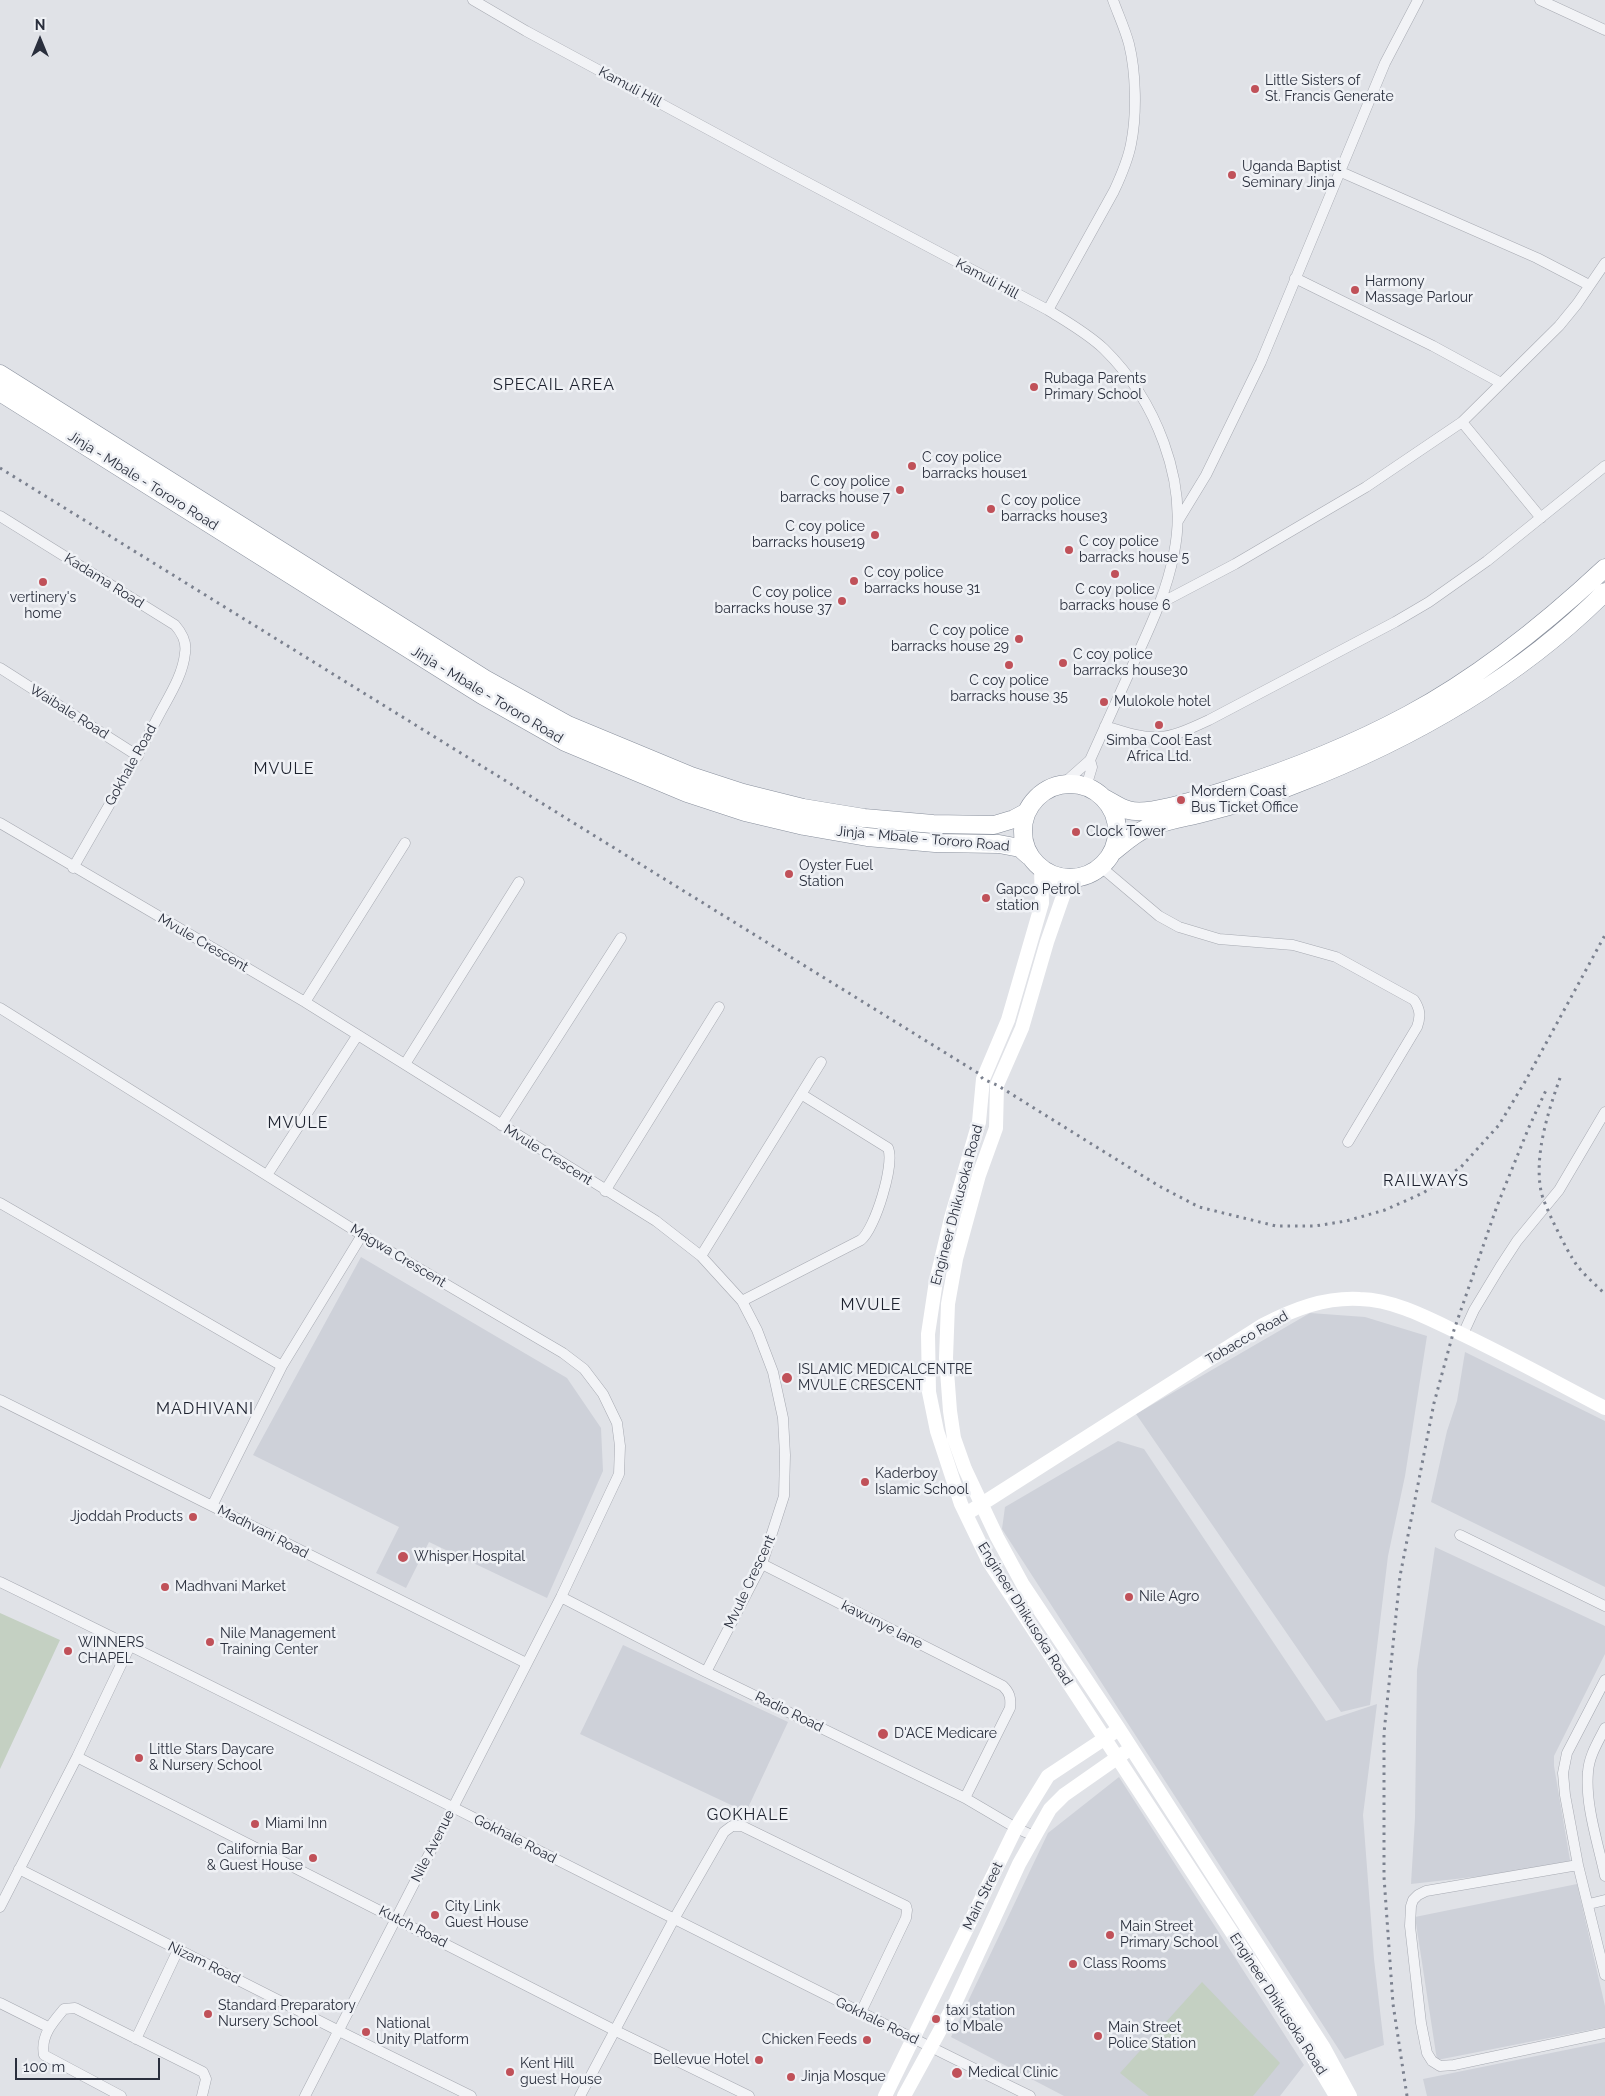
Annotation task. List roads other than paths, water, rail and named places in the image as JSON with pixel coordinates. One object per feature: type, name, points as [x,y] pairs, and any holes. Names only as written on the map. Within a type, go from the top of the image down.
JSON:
[{"type":"highway","name":"Jinja - Mbale - Tororo Road","points":[[0,374],[485,679],[568,725],[691,776],[743,793],[803,808],[864,818],[933,824],[994,825],[1014,819],[1027,812]]},
{"type":"highway","name":"Jinja - Mbale - Tororo Road","points":[[0,392],[482,695],[574,746],[687,793],[745,812],[796,824],[867,837],[935,843],[999,844],[1020,848],[1035,862]]},
{"type":"highway","points":[[1605,568],[1560,609],[1516,644],[1450,690],[1410,714],[1367,736],[1261,779],[1202,798],[1145,812],[1127,810],[1086,787],[1063,784],[1048,789],[1035,799],[1027,812],[1022,826],[1023,842],[1035,862],[1054,876],[1069,879],[1092,874],[1102,867],[1114,851],[1134,835],[1148,827],[1237,804],[1295,785],[1359,758],[1481,693],[1534,655],[1584,613],[1605,592]]},
{"type":"highway","points":[[1104,798],[1112,807],[1117,824],[1117,840],[1114,851]]},
{"type":"street","name":"Kamuli Hill","points":[[473,0],[526,31],[770,163],[1048,310],[1083,332],[1103,349],[1128,377],[1148,408],[1159,431],[1169,460],[1178,521],[1175,552],[1159,604],[1090,760],[1063,784]]},
{"type":"street","points":[[1048,310],[1114,191],[1131,144],[1134,74],[1129,44],[1113,0]]},
{"type":"street","points":[[1178,521],[1206,475],[1261,362],[1341,172],[1384,63],[1418,0]]},
{"type":"street","points":[[1540,0],[1605,30]]},
{"type":"street","points":[[1341,172],[1537,258],[1589,284]]},
{"type":"street","points":[[1159,604],[1235,564],[1366,487],[1462,422],[1559,326],[1577,304],[1605,263]]},
{"type":"street","points":[[1295,278],[1501,382]]},
{"type":"street","points":[[1462,422],[1541,518]]},
{"type":"street","points":[[1106,726],[1137,736],[1164,738],[1178,735],[1209,720],[1395,622],[1429,602],[1541,518],[1605,466]]},
{"type":"street","name":"Kadama Road","points":[[0,516],[175,625],[185,640],[184,660]]},
{"type":"street","name":"Gokhale Road","points":[[73,868],[138,756],[176,682],[184,660]]},
{"type":"street","name":"Waibale Road","points":[[0,668],[138,756]]},
{"type":"street","name":"Kamuli Hill","points":[[1086,787],[1092,767],[1090,760]]},
{"type":"street","name":"Mvule Crescent","points":[[0,824],[305,1002],[605,1191],[656,1221],[701,1256],[742,1300],[757,1330],[773,1372],[783,1418],[786,1455],[784,1496],[762,1564],[706,1672]]},
{"type":"street","points":[[305,1002],[405,843]]},
{"type":"street","name":"Engineer Dhikusoka Road","points":[[1035,862],[1042,903],[1008,1020],[983,1079],[979,1122],[950,1218],[930,1315],[927,1360],[929,1392],[937,1431],[948,1469],[966,1514],[989,1562],[1325,2074],[1336,2096]]},
{"type":"street","points":[[1102,867],[1159,916],[1179,927],[1219,939],[1293,945],[1336,957],[1414,1000],[1419,1008],[1420,1019],[1417,1027],[1348,1142]]},
{"type":"street","name":"Engineer Dhikusoka Road","points":[[1069,879],[1022,1028],[998,1085],[996,1128],[956,1259],[948,1304],[946,1358],[954,1438],[965,1469],[1023,1585],[1119,1729],[1324,2048],[1350,2096]]},
{"type":"street","points":[[405,1064],[519,882]]},
{"type":"street","points":[[501,1125],[622,938]]},
{"type":"street","points":[[605,1191],[719,1007]]},
{"type":"street","name":"Magwa Crescent","points":[[0,1008],[362,1235],[563,1353],[584,1369],[603,1394],[617,1423],[620,1446],[619,1474],[561,1597]]},
{"type":"street","points":[[267,1175],[357,1036]]},
{"type":"street","points":[[701,1256],[821,1062]]},
{"type":"street","points":[[742,1300],[861,1240],[872,1226],[883,1190],[890,1160],[888,1148],[801,1094]]},
{"type":"street","points":[[1463,1334],[1474,1310],[1509,1254],[1559,1190],[1605,1112]]},
{"type":"street","points":[[0,1203],[282,1366]]},
{"type":"street","points":[[212,1506],[282,1366],[362,1235]]},
{"type":"street","name":"Tobacco Road","points":[[966,1514],[1263,1325],[1280,1316],[1317,1302],[1339,1299],[1362,1299],[1387,1303],[1419,1314],[1463,1334],[1605,1408]]},
{"type":"street","name":"Madhvani Road","points":[[0,1400],[526,1663]]},
{"type":"street","points":[[1460,1535],[1605,1606]]},
{"type":"street","name":"kawunye lane","points":[[762,1564],[1008,1690],[1011,1698],[1010,1708],[965,1798]]},
{"type":"street","name":"Gokhale Road","points":[[0,1582],[453,1806],[674,1919],[1030,2096]]},
{"type":"street","name":"Nile Avenue","points":[[305,2096],[561,1597]]},
{"type":"street","name":"Radio Road","points":[[561,1597],[706,1672],[965,1798],[1016,1828],[1034,1836]]},
{"type":"street","points":[[0,1907],[77,1757],[130,1646]]},
{"type":"street","points":[[1605,1680],[1568,1754],[1563,1773],[1565,1795],[1578,1865],[1605,1975]]},
{"type":"street","points":[[1605,1728],[1592,1755],[1588,1770],[1588,1790],[1605,1876]]},
{"type":"street","name":"Main Street","points":[[885,2096],[1016,1828],[1048,1776],[1119,1729]]},
{"type":"street","name":"Main Street","points":[[904,2096],[931,2048],[1034,1836],[1050,1809],[1064,1795],[1118,1758],[1130,1747]]},
{"type":"street","name":"Kutch Road","points":[[77,1757],[614,2030],[750,2096]]},
{"type":"street","points":[[1593,1818],[1605,1824]]},
{"type":"street","points":[[580,2096],[674,1919],[724,1832],[732,1826],[742,1826],[902,1903],[908,1910],[906,1918],[860,2012]]},
{"type":"street","points":[[1578,1865],[1426,1891],[1418,1895],[1411,1906],[1410,1926],[1421,2023],[1427,2053],[1432,2061],[1440,2066],[1465,2063],[1605,2034]]},
{"type":"street","name":"Nizam Road","points":[[19,1869],[471,2096]]},
{"type":"street","points":[[1588,1904],[1605,1900]]},
{"type":"street","points":[[136,2039],[178,1950]]},
{"type":"street","points":[[0,2003],[48,2027]]},
{"type":"street","points":[[121,2096],[108,2093],[47,2058],[43,2050],[48,2027],[64,2009],[75,2008],[203,2072],[206,2079],[202,2096]]},
{"type":"railway","points":[[0,468],[978,1073],[983,1079],[997,1085],[1159,1186],[1199,1207],[1276,1226],[1315,1226],[1346,1221],[1385,1210],[1423,1193],[1461,1167],[1499,1125],[1526,1080],[1605,935]]},
{"type":"railway","points":[[1560,1078],[1543,1134],[1539,1163],[1541,1191],[1551,1217],[1572,1258],[1582,1272],[1605,1294]]},
{"type":"railway","points":[[1407,2096],[1393,2004],[1384,1877],[1384,1733],[1400,1576],[1434,1403],[1454,1330],[1497,1206],[1547,1088]]},
{"type":"place","name":"Little Sisters of St. Francis Generate","points":[[1255,89]]},
{"type":"place","name":"Uganda Baptist Seminary Jinja","points":[[1232,175]]},
{"type":"place","name":"Harmony Massage Parlour","points":[[1355,290]]},
{"type":"place","name":"Rubaga Parents Primary School","points":[[1034,387]]},
{"type":"place","name":"C coy police barracks house1","points":[[912,466]]},
{"type":"place","name":"C coy police barracks house 7","points":[[900,490]]},
{"type":"place","name":"C coy police barracks house3","points":[[991,509]]},
{"type":"place","name":"C coy police barracks house19","points":[[875,535]]},
{"type":"place","name":"C coy police barracks house 5","points":[[1069,550]]},
{"type":"place","name":"C coy police barracks house 6","points":[[1115,574]]},
{"type":"place","name":"C coy police barracks house 31","points":[[854,581]]},
{"type":"place","name":"vertinery's home","points":[[43,582]]},
{"type":"place","name":"C coy police barracks house 37","points":[[842,601]]},
{"type":"place","name":"C coy police barracks house 29","points":[[1019,639]]},
{"type":"place","name":"C coy police barracks house30","points":[[1063,663]]},
{"type":"place","name":"C coy police barracks house 35","points":[[1009,665]]},
{"type":"place","name":"Mulokole hotel","points":[[1104,702]]},
{"type":"place","name":"Simba Cool East Africa Ltd.","points":[[1159,725]]},
{"type":"place","name":"Mordern Coast Bus Ticket Office","points":[[1181,800]]},
{"type":"place","name":"Clock Tower","points":[[1076,832]]},
{"type":"place","name":"Oyster Fuel Station","points":[[789,874]]},
{"type":"place","name":"Gapco Petrol station","points":[[986,898]]},
{"type":"place","name":"ISLAMIC MEDICALCENTRE MVULE CRESCENT","points":[[787,1378]]},
{"type":"place","name":"Kaderboy Islamic School","points":[[865,1482]]},
{"type":"place","name":"Jjoddah Products","points":[[193,1517]]},
{"type":"place","name":"Whisper Hospital","points":[[403,1557]]},
{"type":"place","name":"Madhvani Market","points":[[165,1587]]},
{"type":"place","name":"Nile Agro","points":[[1129,1597]]},
{"type":"place","name":"Nile Management Training Center","points":[[210,1642]]},
{"type":"place","name":"WINNERS CHAPEL","points":[[68,1651]]},
{"type":"place","name":"D'ACE Medicare","points":[[883,1734]]},
{"type":"place","name":"Little Stars Daycare & Nursery School","points":[[139,1758]]},
{"type":"place","name":"Miami Inn","points":[[255,1824]]},
{"type":"place","name":"California Bar & Guest House","points":[[313,1858]]},
{"type":"place","name":"City Link Guest House","points":[[435,1915]]},
{"type":"place","name":"Main Street Primary School","points":[[1110,1935]]},
{"type":"place","name":"Class Rooms","points":[[1073,1964]]},
{"type":"place","name":"Standard Preparatory Nursery School","points":[[208,2014]]},
{"type":"place","name":"taxi station to Mbale","points":[[936,2019]]},
{"type":"place","name":"National Unity Platform","points":[[366,2032]]},
{"type":"place","name":"Main Street Police Station","points":[[1098,2036]]},
{"type":"place","name":"Chicken Feeds","points":[[867,2040]]},
{"type":"place","name":"Bellevue Hotel","points":[[759,2060]]},
{"type":"place","name":"Kent Hill guest House","points":[[510,2072]]},
{"type":"place","name":"Medical Clinic","points":[[957,2073]]},
{"type":"place","name":"Jinja Mosque","points":[[791,2077]]},
{"type":"district","name":"SPECAIL AREA","points":[[554,385]]},
{"type":"district","name":"MVULE","points":[[284,769]]},
{"type":"district","name":"MVULE","points":[[298,1123]]},
{"type":"district","name":"RAILWAYS","points":[[1426,1181]]},
{"type":"district","name":"MVULE","points":[[871,1305]]},
{"type":"district","name":"MADHIVANI","points":[[205,1409]]},
{"type":"district","name":"GOKHALE","points":[[748,1815]]}]
